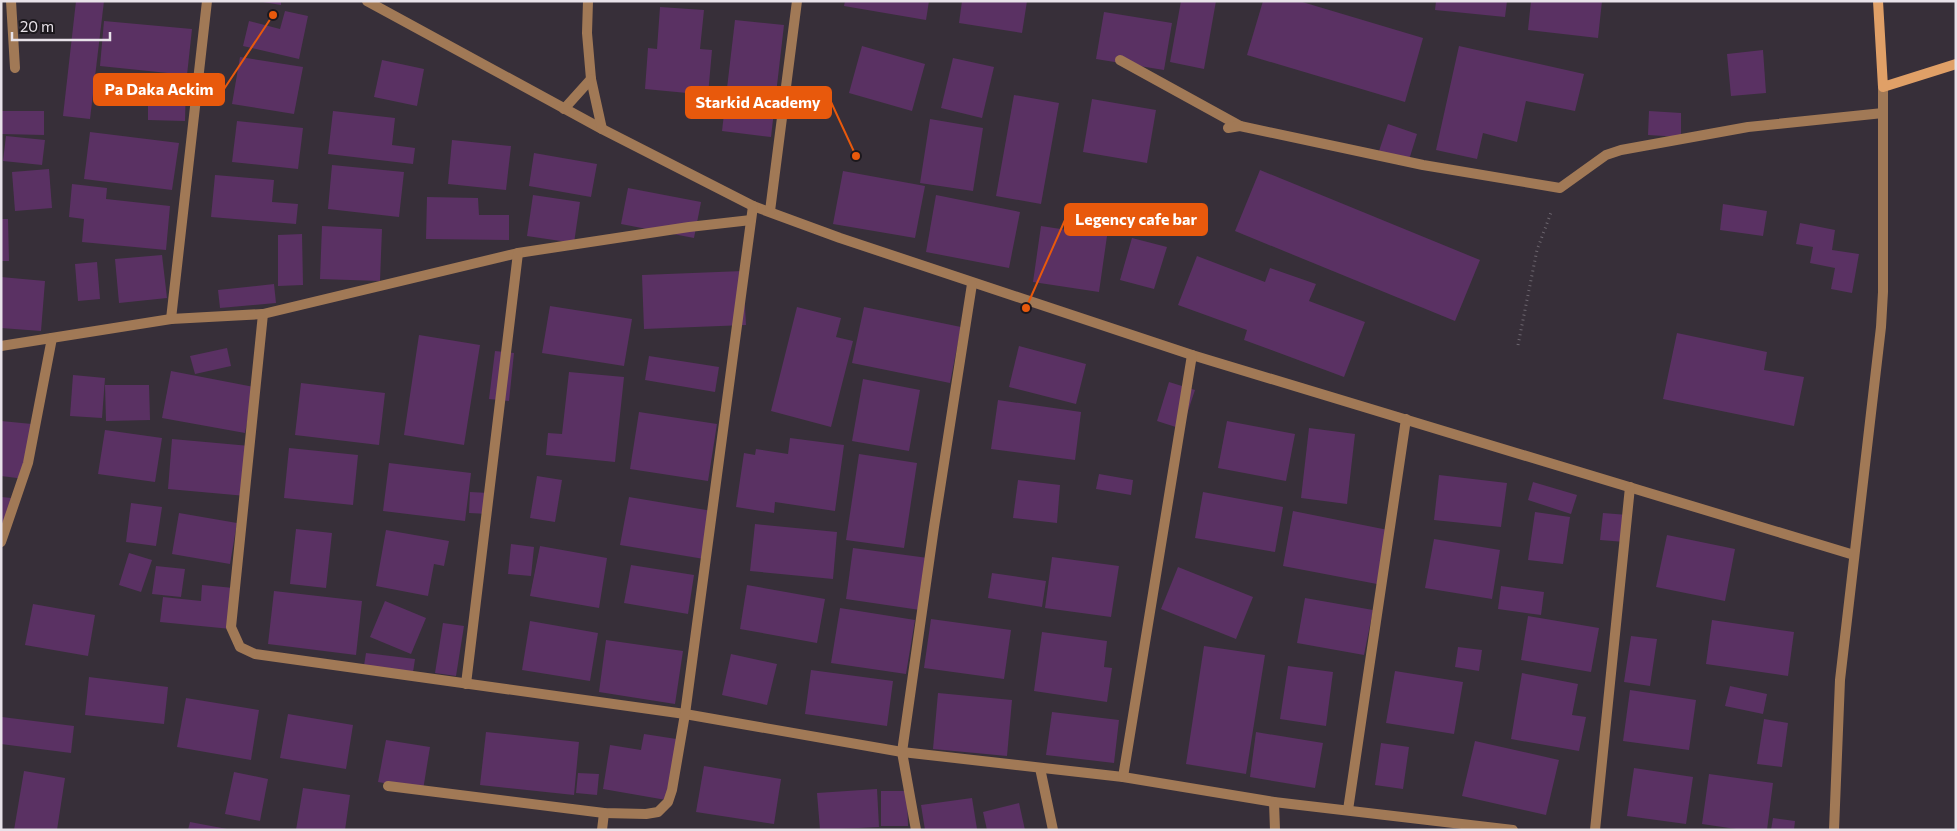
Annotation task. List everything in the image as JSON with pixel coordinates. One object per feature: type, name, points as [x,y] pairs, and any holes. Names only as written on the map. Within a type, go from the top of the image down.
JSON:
[{"type":"street","points":[[11,1],[15,68]]},
{"type":"street","points":[[171,318],[207,1]]},
{"type":"street","points":[[367,1],[564,109],[753,206],[972,284],[1192,356],[1854,555]]},
{"type":"street","points":[[588,1],[587,33],[590,78],[602,129]]},
{"type":"street","points":[[770,211],[797,1]]},
{"type":"street","points":[[1834,830],[1840,680],[1881,327],[1883,292],[1883,87],[1878,1]]},
{"type":"street","points":[[1120,60],[1240,126],[1423,165],[1560,188],[1606,155],[1621,150],[1748,127],[1883,112]]},
{"type":"street","points":[[1883,87],[1956,64]]},
{"type":"street","points":[[564,109],[590,78]]},
{"type":"street","points":[[1228,128],[1240,126]]},
{"type":"street","points":[[388,786],[604,813],[658,812],[668,802],[672,790],[685,714],[753,206]]},
{"type":"street","points":[[1,346],[171,318],[263,314],[518,253],[752,220]]},
{"type":"street","points":[[466,684],[518,253]]},
{"type":"street","points":[[916,830],[902,752],[934,527],[972,284]]},
{"type":"street","points":[[263,314],[231,627],[240,647],[255,654],[685,714],[902,752],[1124,776],[1274,802],[1348,810],[1436,825],[1514,830]]},
{"type":"street","points":[[1,542],[28,463],[52,338]]},
{"type":"street","points":[[1124,776],[1192,356]]},
{"type":"street","points":[[1348,810],[1406,419]]},
{"type":"street","points":[[1595,830],[1630,487]]},
{"type":"street","points":[[1040,768],[1053,830]]},
{"type":"street","points":[[1274,802],[1274,830]]},
{"type":"street","points":[[602,830],[604,813]]},
{"type":"path","points":[[1518,345],[1537,250],[1560,188]]},
{"type":"building","points":[[76,1],[104,1],[90,119],[63,116]]},
{"type":"building","points":[[257,1],[281,1],[281,5]]},
{"type":"building","points":[[845,1],[929,1],[926,20],[844,6]]},
{"type":"building","points":[[962,1],[1027,1],[1022,33],[959,23]]},
{"type":"building","points":[[1181,1],[1216,1],[1204,69],[1170,62]]},
{"type":"building","points":[[1263,1],[1299,1],[1423,38],[1405,102],[1247,55]]},
{"type":"building","points":[[1436,1],[1507,1],[1505,17],[1435,10]]},
{"type":"building","points":[[1531,1],[1602,1],[1598,38],[1528,30]]},
{"type":"building","points":[[660,7],[704,10],[700,49],[712,50],[708,95],[645,89],[648,48],[657,49]]},
{"type":"building","points":[[285,11],[308,16],[299,59],[243,46],[249,21],[280,29]]},
{"type":"building","points":[[1104,12],[1172,23],[1164,70],[1096,59]]},
{"type":"building","points":[[735,20],[784,25],[771,137],[722,131]]},
{"type":"building","points":[[104,21],[192,29],[187,75],[100,66]]},
{"type":"building","points":[[862,46],[925,64],[912,111],[849,93]]},
{"type":"building","points":[[1459,46],[1584,74],[1575,111],[1526,101],[1517,142],[1483,133],[1477,159],[1436,150]]},
{"type":"building","points":[[1763,50],[1766,93],[1731,96],[1727,54]]},
{"type":"building","points":[[240,57],[303,67],[294,114],[232,104]]},
{"type":"building","points":[[953,58],[994,67],[982,118],[941,108]]},
{"type":"building","points":[[382,60],[424,69],[417,106],[374,97]]},
{"type":"building","points":[[148,83],[186,83],[185,121],[148,120]]},
{"type":"building","points":[[1014,95],[1059,103],[1041,204],[996,196]]},
{"type":"building","points":[[1092,99],[1156,110],[1147,163],[1083,152]]},
{"type":"building","points":[[2,111],[44,111],[44,135],[2,134]]},
{"type":"building","points":[[333,111],[395,118],[392,145],[415,148],[413,164],[328,154]]},
{"type":"building","points":[[1649,111],[1681,113],[1681,137],[1648,135]]},
{"type":"building","points":[[930,119],[983,128],[973,191],[920,183]]},
{"type":"building","points":[[237,121],[303,128],[298,169],[232,162]]},
{"type":"building","points":[[1388,124],[1417,134],[1409,160],[1379,151]]},
{"type":"building","points":[[90,132],[179,143],[172,190],[84,179]]},
{"type":"building","points":[[6,136],[45,140],[42,165],[3,161]]},
{"type":"building","points":[[452,140],[511,146],[506,190],[448,184]]},
{"type":"building","points":[[534,153],[597,164],[591,197],[529,186]]},
{"type":"building","points":[[332,165],[404,172],[399,217],[328,209]]},
{"type":"building","points":[[49,169],[52,208],[15,211],[12,172]]},
{"type":"building","points":[[1260,170],[1480,260],[1455,321],[1235,231]]},
{"type":"building","points":[[843,171],[925,186],[915,238],[833,224]]},
{"type":"building","points":[[215,175],[274,180],[272,202],[298,204],[296,224],[211,217]]},
{"type":"building","points":[[72,184],[107,188],[106,199],[170,206],[166,250],[82,242],[84,219],[69,217]]},
{"type":"building","points":[[628,188],[701,202],[694,238],[621,224]]},
{"type":"building","points":[[533,195],[580,202],[574,243],[527,236]]},
{"type":"building","points":[[936,195],[1020,212],[1009,268],[926,252]]},
{"type":"building","points":[[427,197],[478,198],[479,215],[509,215],[509,240],[426,239]]},
{"type":"building","points":[[1723,204],[1767,211],[1763,236],[1720,230]]},
{"type":"building","points":[[1,219],[8,219],[9,261],[1,261]]},
{"type":"building","points":[[1800,223],[1835,230],[1832,250],[1859,254],[1852,293],[1831,289],[1835,268],[1810,263],[1813,247],[1796,244]]},
{"type":"building","points":[[322,226],[382,229],[380,281],[320,279]]},
{"type":"building","points":[[1041,226],[1107,236],[1099,292],[1033,282]]},
{"type":"building","points":[[302,234],[303,285],[278,286],[278,235]]},
{"type":"building","points":[[1132,238],[1167,247],[1154,289],[1120,280]]},
{"type":"building","points":[[162,255],[167,298],[119,303],[115,259]]},
{"type":"building","points":[[1197,256],[1265,282],[1270,268],[1316,284],[1309,301],[1365,322],[1344,377],[1244,340],[1247,330],[1178,305]]},
{"type":"building","points":[[97,262],[100,299],[78,301],[75,264]]},
{"type":"building","points":[[743,271],[746,325],[644,329],[642,275]]},
{"type":"building","points":[[1,277],[45,281],[41,331],[1,328]]},
{"type":"building","points":[[274,284],[276,303],[220,308],[218,290]]},
{"type":"building","points":[[550,306],[632,319],[624,366],[542,353]]},
{"type":"building","points":[[797,307],[841,318],[836,337],[853,341],[831,427],[771,411]]},
{"type":"building","points":[[864,307],[961,327],[950,383],[852,363]]},
{"type":"building","points":[[1677,333],[1767,352],[1764,370],[1804,377],[1794,426],[1663,399]]},
{"type":"building","points":[[419,335],[480,345],[464,445],[404,435]]},
{"type":"building","points":[[1019,346],[1086,364],[1076,404],[1009,387]]},
{"type":"building","points":[[227,348],[231,366],[195,374],[190,356]]},
{"type":"building","points":[[495,351],[514,353],[509,401],[489,399]]},
{"type":"building","points":[[649,356],[719,367],[715,392],[645,380]]},
{"type":"building","points":[[171,371],[254,387],[245,433],[162,418]]},
{"type":"building","points":[[569,372],[624,377],[615,462],[546,455],[548,433],[562,434]]},
{"type":"building","points":[[73,375],[105,378],[102,418],[70,416]]},
{"type":"building","points":[[863,379],[920,390],[909,451],[852,441]]},
{"type":"building","points":[[1169,382],[1195,390],[1182,429],[1157,421]]},
{"type":"building","points":[[301,383],[385,393],[379,445],[295,435]]},
{"type":"building","points":[[105,385],[149,385],[150,420],[106,421]]},
{"type":"building","points":[[998,400],[1081,412],[1075,460],[991,449]]},
{"type":"building","points":[[639,412],[717,424],[708,481],[630,469]]},
{"type":"building","points":[[1,421],[32,424],[25,479],[1,476]]},
{"type":"building","points":[[1227,421],[1295,434],[1286,481],[1218,468]]},
{"type":"building","points":[[1309,428],[1355,434],[1347,504],[1301,498]]},
{"type":"building","points":[[105,430],[162,438],[155,482],[98,474]]},
{"type":"building","points":[[790,438],[844,445],[835,511],[775,502],[774,513],[736,507],[744,453],[755,455],[756,449],[788,454]]},
{"type":"building","points":[[172,439],[250,446],[246,496],[168,489]]},
{"type":"building","points":[[289,448],[358,455],[353,505],[284,498]]},
{"type":"building","points":[[859,454],[917,463],[904,548],[846,540]]},
{"type":"building","points":[[389,463],[471,473],[465,521],[383,511]]},
{"type":"building","points":[[1099,474],[1133,480],[1131,495],[1096,489]]},
{"type":"building","points":[[1439,475],[1507,483],[1501,527],[1434,520]]},
{"type":"building","points":[[537,476],[562,480],[555,522],[530,518]]},
{"type":"building","points":[[1018,480],[1060,485],[1057,523],[1013,518]]},
{"type":"building","points":[[1533,482],[1577,495],[1571,514],[1528,500]]},
{"type":"building","points":[[470,492],[489,493],[489,514],[469,513]]},
{"type":"building","points":[[1203,492],[1283,507],[1275,552],[1195,538]]},
{"type":"building","points":[[1,497],[12,498],[1,529]]},
{"type":"building","points":[[629,497],[712,511],[704,559],[620,545]]},
{"type":"building","points":[[131,503],[162,507],[156,546],[126,542]]},
{"type":"building","points":[[1293,511],[1388,530],[1377,584],[1283,566]]},
{"type":"building","points":[[1535,512],[1570,517],[1563,564],[1528,560]]},
{"type":"building","points":[[179,513],[237,523],[230,564],[172,554]]},
{"type":"building","points":[[1603,513],[1628,515],[1625,542],[1600,540]]},
{"type":"building","points":[[755,524],[837,532],[833,579],[750,571]]},
{"type":"building","points":[[296,529],[332,533],[326,588],[290,584]]},
{"type":"building","points":[[386,530],[449,541],[444,566],[434,564],[428,596],[376,586]]},
{"type":"building","points":[[1667,535],[1735,549],[1725,601],[1656,587]]},
{"type":"building","points":[[1434,539],[1500,550],[1492,599],[1425,588]]},
{"type":"building","points":[[511,544],[534,547],[531,576],[508,574]]},
{"type":"building","points":[[540,546],[607,558],[599,608],[530,596]]},
{"type":"building","points":[[853,548],[928,558],[920,610],[846,599]]},
{"type":"building","points":[[129,553],[152,560],[141,592],[119,585]]},
{"type":"building","points":[[1052,557],[1119,566],[1111,617],[1045,608]]},
{"type":"building","points":[[631,565],[694,575],[688,614],[624,603]]},
{"type":"building","points":[[156,566],[185,569],[181,597],[152,594]]},
{"type":"building","points":[[1178,567],[1253,597],[1236,639],[1161,609]]},
{"type":"building","points":[[992,573],[1046,581],[1042,607],[988,598]]},
{"type":"building","points":[[202,585],[234,588],[231,629],[160,622],[163,597],[201,601]]},
{"type":"building","points":[[747,585],[825,599],[817,643],[740,629]]},
{"type":"building","points":[[1501,586],[1544,592],[1541,615],[1498,609]]},
{"type":"building","points":[[274,591],[362,601],[356,655],[268,644]]},
{"type":"building","points":[[1305,598],[1373,610],[1364,655],[1297,643]]},
{"type":"building","points":[[385,601],[426,618],[411,654],[370,637]]},
{"type":"building","points":[[33,604],[95,615],[88,656],[25,645]]},
{"type":"building","points":[[840,608],[915,620],[906,674],[831,663]]},
{"type":"building","points":[[1528,616],[1599,628],[1591,672],[1521,660]]},
{"type":"building","points":[[931,619],[1011,630],[1004,679],[924,668]]},
{"type":"building","points":[[1712,620],[1794,632],[1788,676],[1706,664]]},
{"type":"building","points":[[530,621],[598,633],[590,681],[522,670]]},
{"type":"building","points":[[443,623],[464,626],[456,676],[435,673]]},
{"type":"building","points":[[1042,632],[1107,641],[1104,667],[1112,668],[1107,702],[1034,691]]},
{"type":"building","points":[[1631,636],[1657,639],[1650,686],[1624,682]]},
{"type":"building","points":[[606,640],[683,651],[675,704],[599,692]]},
{"type":"building","points":[[1204,646],[1265,655],[1246,774],[1186,764]]},
{"type":"building","points":[[1458,647],[1482,650],[1479,671],[1455,667]]},
{"type":"building","points":[[366,653],[415,659],[412,679],[363,672]]},
{"type":"building","points":[[731,654],[777,664],[767,705],[722,695]]},
{"type":"building","points":[[1288,666],[1333,672],[1326,726],[1280,719]]},
{"type":"building","points":[[811,670],[893,681],[887,726],[805,714]]},
{"type":"building","points":[[1395,671],[1463,682],[1454,734],[1386,723]]},
{"type":"building","points":[[1522,673],[1578,684],[1572,715],[1586,717],[1579,751],[1511,739]]},
{"type":"building","points":[[89,677],[168,687],[164,724],[85,715]]},
{"type":"building","points":[[1730,686],[1767,694],[1763,714],[1725,706]]},
{"type":"building","points":[[1630,690],[1696,700],[1689,750],[1623,741]]},
{"type":"building","points":[[938,693],[1012,700],[1007,756],[933,749]]},
{"type":"building","points":[[186,698],[259,710],[251,760],[177,747]]},
{"type":"building","points":[[1052,712],[1119,720],[1114,763],[1046,755]]},
{"type":"building","points":[[288,714],[353,725],[346,769],[280,758]]},
{"type":"building","points":[[2,717],[74,726],[71,753],[1,744]]},
{"type":"building","points":[[1764,719],[1788,723],[1782,767],[1757,764]]},
{"type":"building","points":[[486,732],[579,742],[574,795],[480,785]]},
{"type":"building","points":[[1256,732],[1323,743],[1315,788],[1250,777]]},
{"type":"building","points":[[644,734],[683,740],[672,801],[603,789],[610,745],[641,750]]},
{"type":"building","points":[[386,740],[430,747],[423,790],[378,782]]},
{"type":"building","points":[[1475,741],[1559,760],[1546,815],[1462,796]]},
{"type":"building","points":[[1381,743],[1409,747],[1403,789],[1375,785]]},
{"type":"building","points":[[704,766],[781,779],[774,824],[696,812]]},
{"type":"building","points":[[1634,768],[1693,777],[1686,824],[1627,816]]},
{"type":"building","points":[[24,771],[65,778],[57,830],[14,830]]},
{"type":"building","points":[[234,772],[268,779],[260,821],[225,814]]},
{"type":"building","points":[[578,773],[599,774],[597,795],[576,793]]},
{"type":"building","points":[[1709,774],[1773,783],[1767,830],[1743,830],[1702,824]]},
{"type":"building","points":[[303,788],[350,795],[345,830],[296,830]]},
{"type":"building","points":[[877,789],[879,827],[820,830],[817,793]]},
{"type":"building","points":[[881,791],[907,791],[908,826],[881,826]]},
{"type":"building","points":[[972,798],[977,829],[925,830],[921,805]]},
{"type":"building","points":[[1019,803],[1025,830],[987,830],[983,812]]},
{"type":"building","points":[[1773,818],[1795,821],[1794,830],[1771,830]]},
{"type":"building","points":[[190,822],[227,829],[227,830],[188,830]]},
{"type":"place","name":"Pa Daka Ackim","points":[[273,15]]},
{"type":"place","name":"Starkid Academy","points":[[856,156]]},
{"type":"place","name":"Legency cafe bar","points":[[1026,308]]}]
